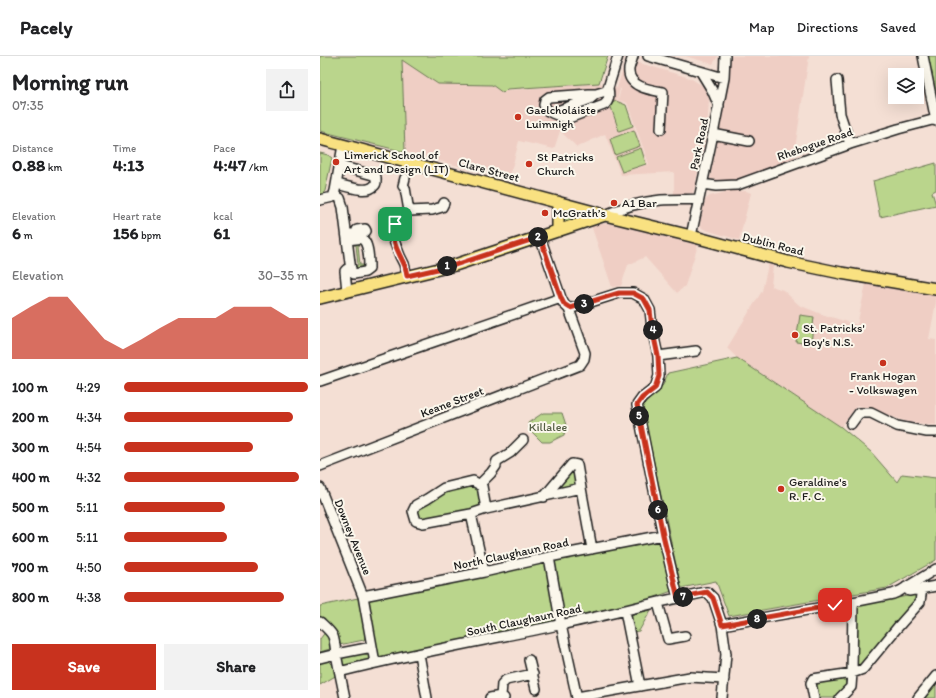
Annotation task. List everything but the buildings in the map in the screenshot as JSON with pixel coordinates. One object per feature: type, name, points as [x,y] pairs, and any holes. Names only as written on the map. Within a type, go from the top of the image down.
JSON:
[{"type":"main road","name":"Clare Street","points":[[320,139],[605,215]]},
{"type":"main road","points":[[558,202],[558,231]]},
{"type":"main road","points":[[320,298],[455,265],[605,215]]},
{"type":"main road","name":"Dublin Road","points":[[605,215],[788,262],[841,273],[936,289]]},
{"type":"street","points":[[596,94],[549,97],[545,100],[544,105],[548,111],[562,117],[569,118],[604,105],[607,103],[609,97],[608,88],[618,56]]},
{"type":"street","points":[[633,56],[629,74],[638,86],[648,90],[663,92],[661,129]]},
{"type":"street","points":[[648,56],[724,78]]},
{"type":"street","name":"Park Road","points":[[691,236],[719,106],[724,78],[725,56]]},
{"type":"street","points":[[923,56],[936,120]]},
{"type":"street","points":[[701,72],[712,90],[719,106]]},
{"type":"street","points":[[838,80],[840,114],[850,144]]},
{"type":"street","points":[[552,113],[590,99],[608,88]]},
{"type":"street","name":"Rhebogue Road","points":[[702,184],[716,186],[737,185],[850,144],[898,129],[936,120]]},
{"type":"street","points":[[713,134],[749,141]]},
{"type":"street","points":[[320,206],[328,204],[335,198],[344,145]]},
{"type":"street","points":[[337,184],[358,189],[373,188],[376,185],[376,177],[373,175],[340,166]]},
{"type":"street","points":[[404,178],[403,186],[405,188],[409,211]]},
{"type":"street","points":[[320,200],[333,197],[340,198],[343,207],[351,272],[354,274],[365,272],[368,269],[369,264],[367,244],[365,240],[347,238]]},
{"type":"street","points":[[605,215],[622,208],[641,203],[662,200],[699,199]]},
{"type":"street","points":[[407,276],[404,264],[393,238],[395,224],[409,211],[432,210],[442,207],[444,203]]},
{"type":"street","points":[[347,238],[366,231],[365,229],[357,230]]},
{"type":"street","points":[[540,237],[561,298],[564,304],[570,308],[619,293],[633,293],[644,299],[650,310],[658,356],[659,376],[655,388],[642,398],[637,405],[663,535],[678,598]]},
{"type":"street","points":[[347,291],[345,271],[347,268],[351,268]]},
{"type":"street","points":[[320,382],[561,298]]},
{"type":"street","name":"Keane Street","points":[[320,466],[580,365],[584,359],[585,353],[570,308]]},
{"type":"street","points":[[658,356],[696,351]]},
{"type":"street","points":[[851,424],[859,413],[870,413],[897,426],[927,432],[936,432]]},
{"type":"street","points":[[479,485],[491,473],[496,466],[497,461],[510,453],[523,440]]},
{"type":"street","points":[[544,497],[572,464],[577,465],[592,549]]},
{"type":"street","points":[[486,509],[482,486],[473,481],[444,488],[416,506],[412,511],[416,521],[423,524],[581,488]]},
{"type":"street","name":"Downey Avenue","points":[[320,488],[363,596],[375,663]]},
{"type":"street","points":[[471,514],[484,572]]},
{"type":"street","name":"North Claughaun Road","points":[[363,596],[663,535]]},
{"type":"street","points":[[549,557],[561,625],[577,698],[690,677],[724,679]]},
{"type":"street","points":[[722,698],[726,654],[722,625],[893,594],[936,569]]},
{"type":"street","points":[[906,587],[909,591],[936,586]]},
{"type":"street","points":[[814,698],[811,683],[813,679],[852,673],[863,669],[920,602],[922,588]]},
{"type":"street","name":"South Claughaun Road","points":[[339,669],[343,671],[375,663],[561,625],[707,592],[713,598],[722,625]]},
{"type":"street","points":[[852,602],[852,698]]},
{"type":"street","points":[[658,603],[668,639],[685,636]]},
{"type":"street","points":[[625,611],[640,686]]},
{"type":"street","points":[[320,622],[333,635],[335,640],[336,654],[345,698]]},
{"type":"street","points":[[320,658],[372,647]]},
{"type":"street","points":[[419,654],[427,698]]},
{"type":"street","points":[[529,660],[536,689]]},
{"type":"street","points":[[490,698],[502,697],[502,684],[506,680],[532,674]]},
{"type":"street","points":[[918,698],[936,676]]},
{"type":"street","points":[[840,698],[851,687]]},
{"type":"shaded area","points":[[685,56],[718,56],[713,64]]},
{"type":"shaded area","points":[[730,56],[809,56],[793,162],[748,178],[730,182],[710,179],[728,83]]},
{"type":"shaded area","points":[[626,59],[690,78],[703,86],[707,93],[709,100],[707,130],[693,193],[674,195],[674,172],[621,175],[649,164],[627,103],[618,100],[621,89],[617,88]]},
{"type":"shaded area","name":"Gaelcholáiste Luimnigh","points":[[402,60],[439,84],[492,85],[503,93],[507,90],[599,83],[620,89],[617,100],[626,104],[648,164],[621,175],[605,134],[577,147],[560,131],[554,149],[519,141],[509,179],[405,152]]},
{"type":"shaded area","points":[[730,191],[746,191],[751,193],[739,240],[706,230],[702,228],[700,223],[705,200],[710,196]]},
{"type":"shaded area","points":[[610,223],[698,245],[685,286],[677,293],[645,257],[628,265],[621,286],[612,287],[591,225]]},
{"type":"shaded area","points":[[768,265],[773,265],[771,286],[783,290],[799,305],[821,314],[857,325],[866,284],[936,296],[929,339],[936,340],[936,425],[908,422],[857,405],[841,427],[737,358],[727,348],[762,291]]},
{"type":"green space","points":[[320,56],[608,56],[599,83],[507,89],[503,93],[492,85],[438,84],[402,60],[405,152],[320,131]]},
{"type":"green space","points":[[928,56],[936,56],[936,93]]},
{"type":"green space","points":[[616,101],[626,105],[633,126],[619,131],[610,104]]},
{"type":"green space","points":[[634,130],[640,146],[615,155],[610,139]]},
{"type":"green space","points":[[641,148],[646,164],[622,172],[616,157]]},
{"type":"green space","points":[[320,153],[328,155],[332,158],[325,191],[320,197]]},
{"type":"green space","points":[[936,163],[936,190],[932,192],[936,205],[880,217],[873,181]]},
{"type":"green space","points":[[563,211],[579,215],[579,218],[562,224]]},
{"type":"green space","points":[[353,242],[363,244],[358,245],[360,265],[365,265],[364,268],[356,270],[353,266],[358,265],[356,245],[351,245]]},
{"type":"green space","points":[[800,315],[814,317],[811,344],[796,342]]},
{"type":"green space","name":"Geraldine's R. F. C.","points":[[737,358],[841,427],[871,452],[897,482],[902,474],[936,478],[936,560],[887,588],[729,616],[716,581],[681,588],[642,407],[663,385],[668,373]]},
{"type":"green space","name":"Killalee","points":[[543,413],[562,413],[566,425],[564,435],[550,442],[542,442],[530,430],[528,423]]},
{"type":"green space","points":[[574,469],[577,486],[552,492]]},
{"type":"green space","points":[[474,485],[480,489],[482,504],[479,508],[425,521],[419,518],[418,511],[421,508],[446,492]]},
{"type":"green space","points":[[661,538],[672,591],[644,601],[569,617],[563,613],[553,560]]},
{"type":"green space","points":[[545,561],[557,620],[377,659],[368,599]]},
{"type":"green space","points":[[917,594],[916,601],[862,666],[856,667],[858,606]]},
{"type":"green space","points":[[358,598],[366,634],[364,640],[339,645],[336,632],[320,617],[320,606]]},
{"type":"green space","points":[[651,610],[639,631],[632,632],[630,615]]},
{"type":"green space","points":[[326,631],[332,645],[330,649],[320,652],[320,639]]},
{"type":"green space","points":[[363,653],[369,656],[370,660],[366,664],[344,669],[340,660],[342,657]]},
{"type":"green space","points":[[328,660],[334,666],[337,675],[320,685],[320,663]]},
{"type":"green space","points":[[845,677],[846,686],[835,698],[817,698],[815,687],[816,681]]},
{"type":"green space","points":[[936,681],[936,698],[921,698]]},
{"type":"place","name":"Gaelcholáiste Luimnigh","points":[[518,117]]},
{"type":"place","name":"Limerick School of Art and Design (LIT)","points":[[336,162]]},
{"type":"place","name":"St Patricks Church","points":[[529,164]]},
{"type":"place","name":"A1 Bar","points":[[614,203]]},
{"type":"place","name":"McGrath’s","points":[[545,213]]},
{"type":"place","name":"St. Patricks' Boy's N.S.","points":[[795,335]]},
{"type":"place","name":"Frank Hogan - Volkswagen","points":[[883,363]]},
{"type":"place","name":"Geraldine's R. F. C.","points":[[781,489]]},
{"type":"route","points":[[395,224],[393,238],[404,264],[407,276],[455,265],[540,237],[561,298],[564,304],[570,308],[619,293],[633,293],[644,299],[650,310],[658,356],[659,376],[655,388],[642,398],[637,405],[663,535],[678,598],[707,592],[713,598],[722,625],[835,605]]}]
